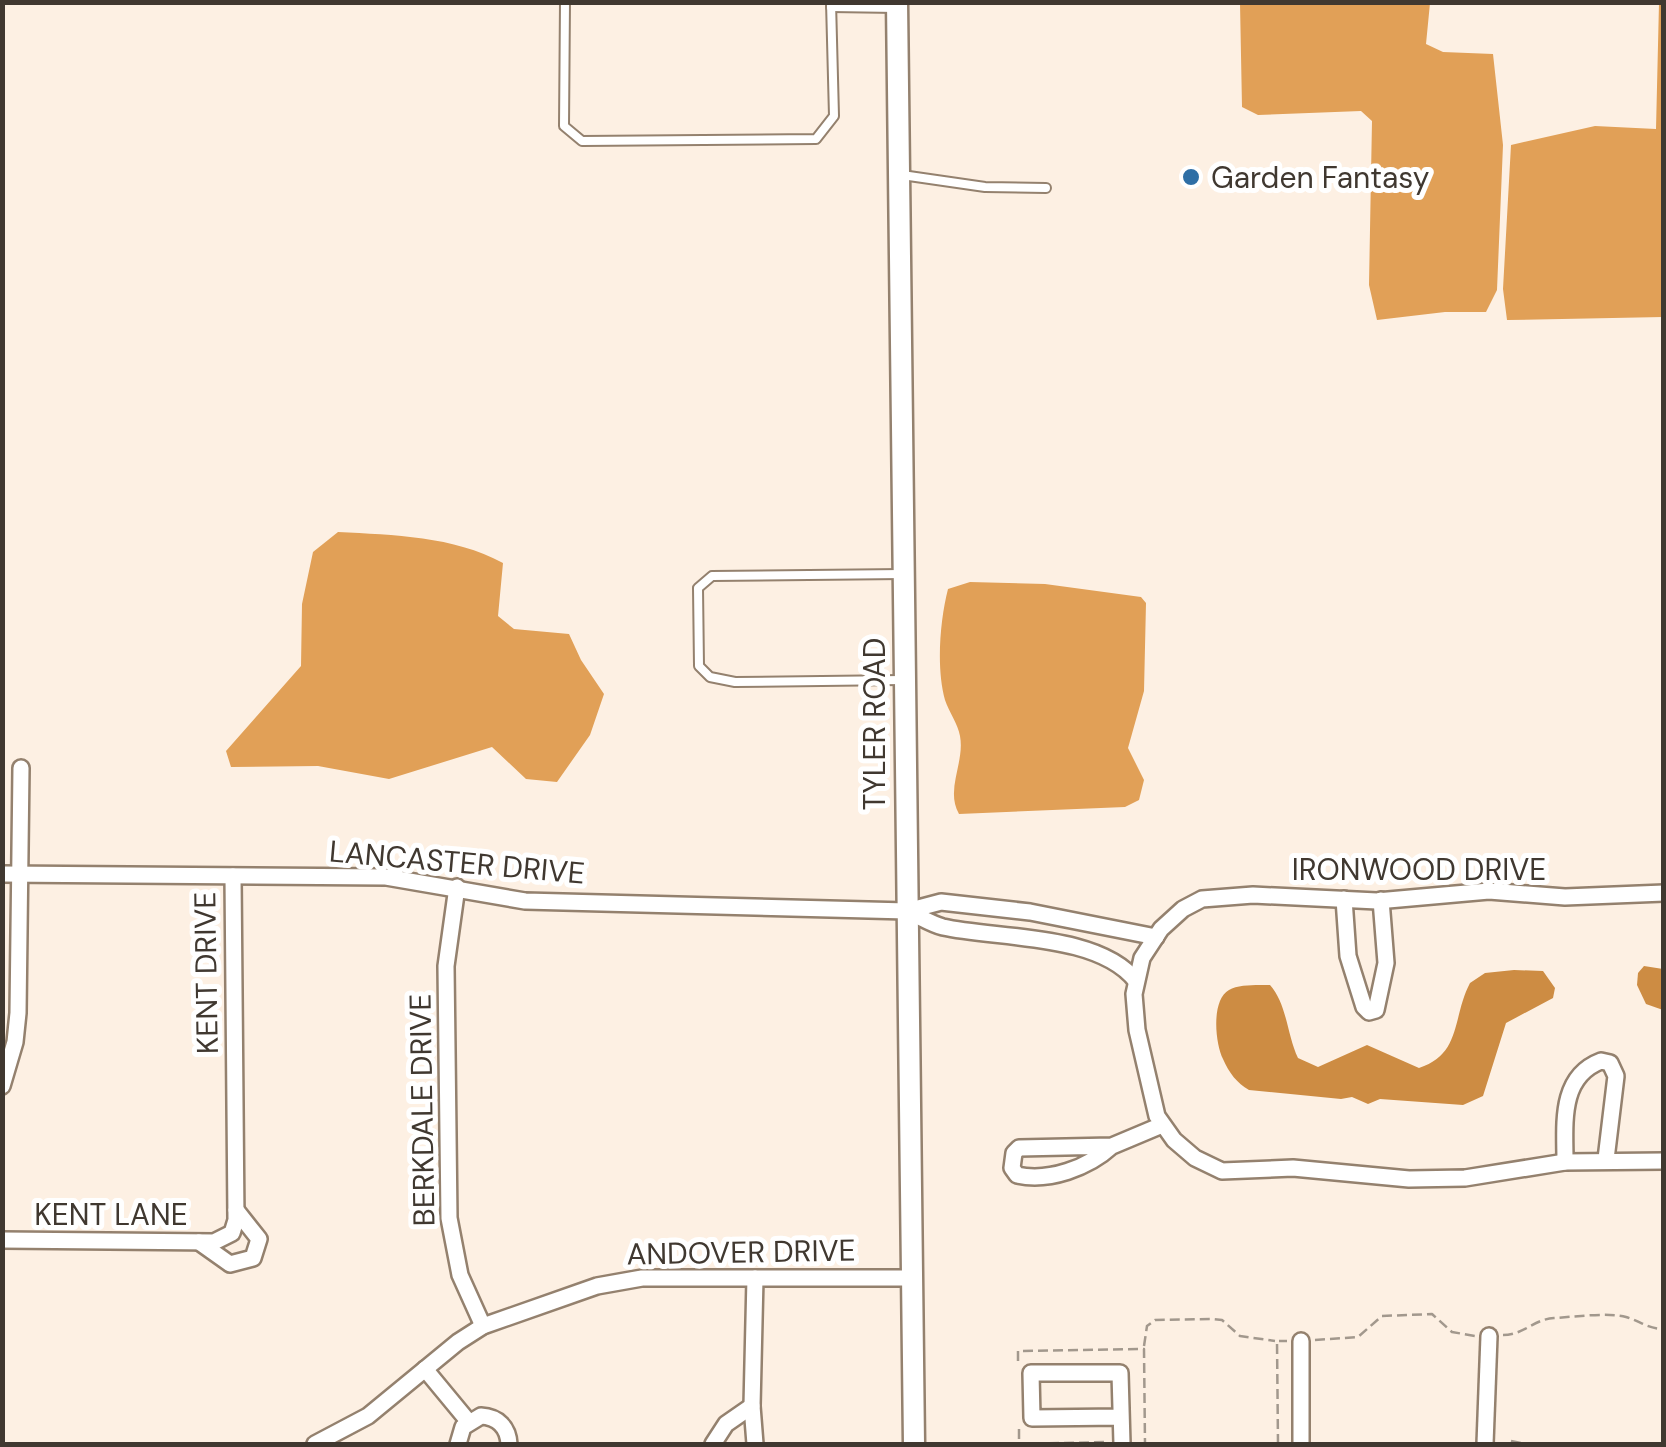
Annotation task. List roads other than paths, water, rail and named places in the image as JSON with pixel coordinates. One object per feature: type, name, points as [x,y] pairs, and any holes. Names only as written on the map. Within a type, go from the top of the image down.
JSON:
[{"type":"street","name":"TYLER ROAD","points":[[897,5],[914,1444]]},
{"type":"street","points":[[2,1086],[16,1042],[18,1013],[21,768]]},
{"type":"street","name":"LANCASTER DRIVE","points":[[2,874],[386,876],[524,900],[907,911]]},
{"type":"street","name":"KENT DRIVE","points":[[233,876],[236,1210]]},
{"type":"street","name":"BERKDALE DRIVE","points":[[457,887],[446,966],[449,1218],[460,1276],[483,1326]]},
{"type":"street","name":"IRONWOOD DRIVE","points":[[1162,1125],[1150,1092],[1137,1030],[1136,981],[1142,958],[1182,908],[1202,899],[1253,895],[1382,900],[1489,891],[1565,897],[1664,893]]},
{"type":"street","points":[[1344,899],[1348,956],[1364,1008],[1370,1012],[1376,1010],[1384,980],[1382,900]]},
{"type":"street","points":[[907,911],[941,902],[1030,912],[1156,937]]},
{"type":"street","points":[[907,911],[941,926],[1026,936],[1070,946],[1109,960],[1136,981]]},
{"type":"street","points":[[1026,936],[1030,912]]},
{"type":"street","points":[[1565,1162],[1568,1093],[1584,1070],[1601,1060],[1610,1062],[1616,1076],[1606,1159]]},
{"type":"street","points":[[1112,1146],[1019,1148],[1014,1153],[1012,1168],[1017,1175],[1026,1177],[1056,1174],[1098,1159],[1112,1146],[1162,1125],[1195,1158],[1222,1170],[1329,1169],[1409,1179],[1465,1178],[1565,1162],[1664,1161]]},
{"type":"street","points":[[199,1242],[230,1264],[253,1258],[259,1239],[236,1210]]},
{"type":"street","name":"KENT LANE","points":[[2,1240],[224,1240],[236,1225],[236,1210]]},
{"type":"street","points":[[755,1278],[755,1444]]},
{"type":"street","name":"ANDOVER DRIVE","points":[[316,1444],[368,1416],[483,1326],[620,1280],[913,1278]]},
{"type":"street","points":[[1485,1444],[1488,1336]]},
{"type":"street","points":[[1301,1444],[1302,1342]]},
{"type":"street","points":[[425,1370],[468,1422]]},
{"type":"street","points":[[1121,1417],[1032,1418],[1031,1373],[1120,1373],[1122,1444]]},
{"type":"street","points":[[713,1444],[726,1424],[752,1406]]},
{"type":"street","points":[[458,1444],[459,1433],[468,1422],[481,1416],[494,1419],[505,1428],[509,1444]]},
{"type":"lane","points":[[565,2],[564,126],[582,140],[816,139],[834,116],[831,5],[897,5]]},
{"type":"lane","points":[[898,174],[985,188],[1046,188]]},
{"type":"lane","points":[[903,574],[712,576],[698,588],[699,666],[710,677],[735,682],[904,680]]},
{"type":"place","name":"Garden Fantasy","points":[[1191,177]]}]
